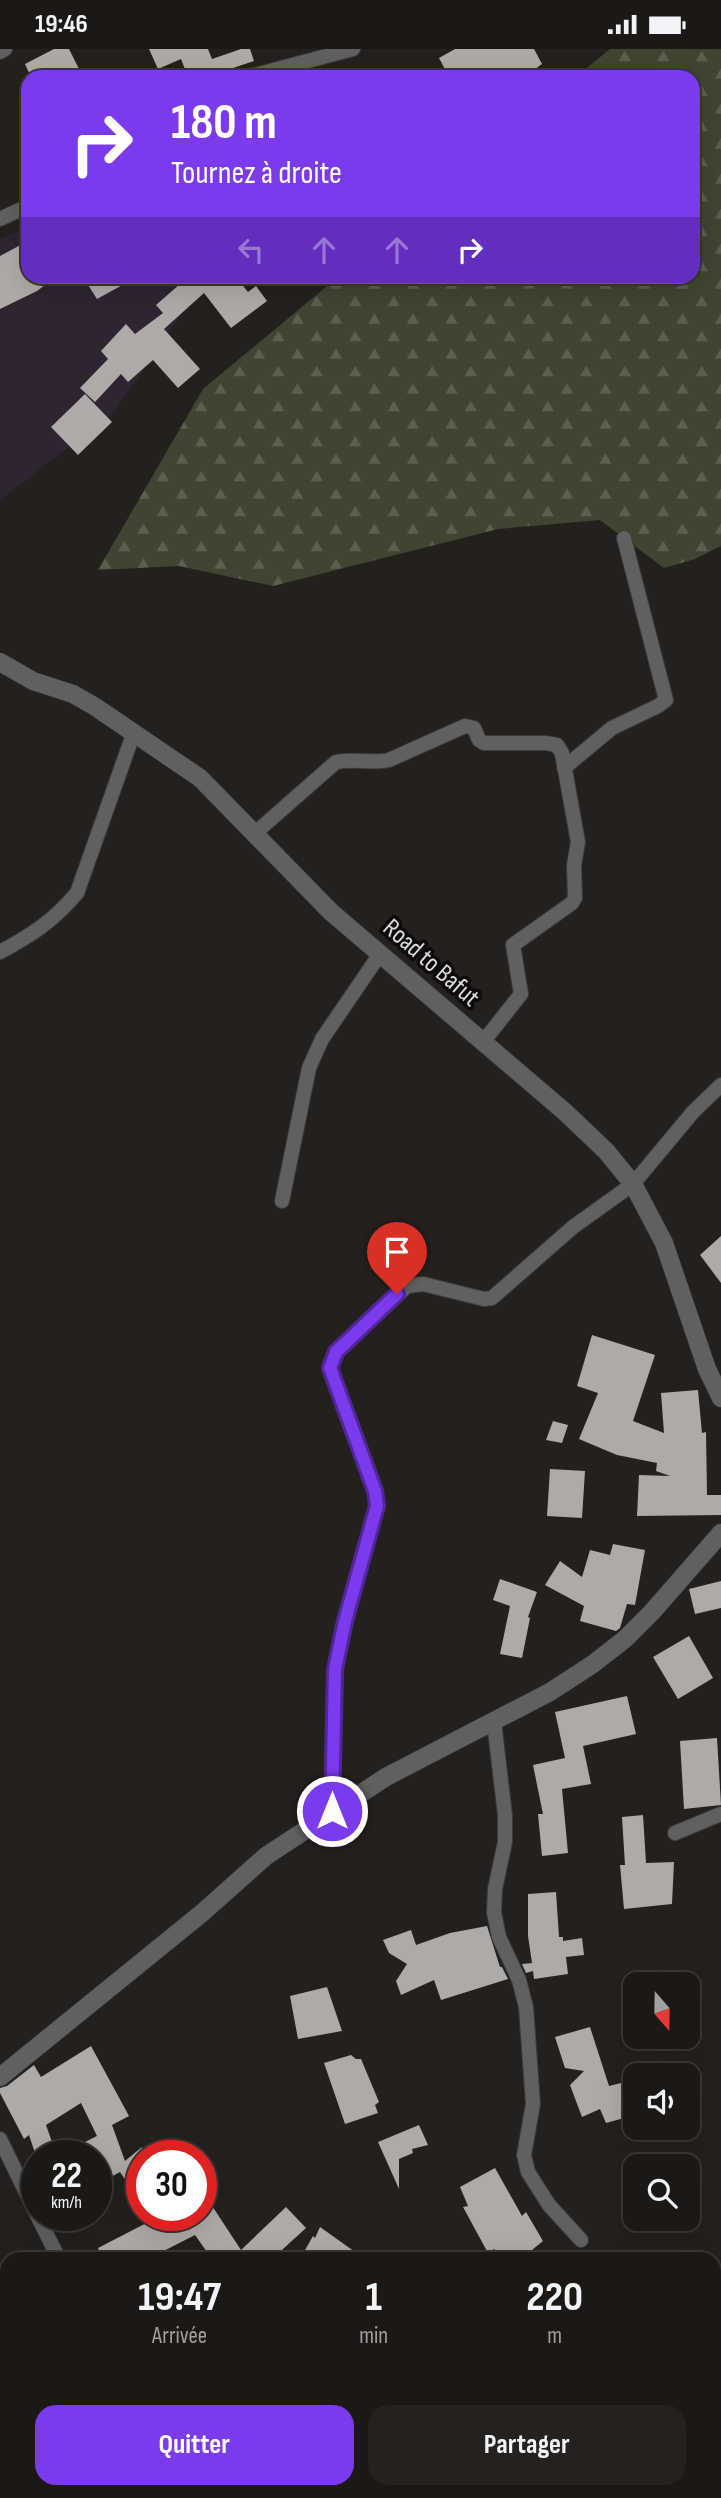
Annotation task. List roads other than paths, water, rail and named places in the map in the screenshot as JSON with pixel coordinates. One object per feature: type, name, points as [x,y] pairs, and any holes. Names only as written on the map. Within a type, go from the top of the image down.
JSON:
[{"type":"street","points":[[0,53],[5,49]]},
{"type":"street","points":[[274,70],[353,49]]},
{"type":"street","points":[[0,219],[21,209]]},
{"type":"street","points":[[564,768],[612,729],[666,700],[624,538]]},
{"type":"street","name":"Road to Bafut","points":[[0,662],[25,677],[72,694],[134,732],[200,778],[331,912],[606,1151],[633,1184],[664,1243],[706,1369],[721,1398]]},
{"type":"street","points":[[254,834],[336,762],[350,759],[376,763],[389,760],[465,726],[474,728],[479,740],[484,743],[557,745],[578,842],[574,865],[575,898],[572,903],[513,945],[521,995],[483,1042]]},
{"type":"street","points":[[0,952],[34,934],[59,913],[76,893],[134,732]]},
{"type":"street","points":[[282,1201],[309,1068],[322,1039],[380,954]]},
{"type":"street","points":[[332,1811],[335,1669],[345,1621],[377,1506],[375,1491],[332,1379],[330,1368],[336,1352],[407,1286],[423,1284],[484,1299],[492,1298],[572,1227],[633,1184],[693,1112],[721,1085]]},
{"type":"street","points":[[0,2077],[202,1913],[266,1856],[386,1777],[550,1692],[593,1664],[625,1639],[652,1612],[721,1534]]},
{"type":"street","points":[[494,1722],[505,1815],[505,1842],[495,1888],[494,1912],[499,1937],[519,1980],[526,2007],[533,2104],[524,2155],[528,2172],[549,2205],[581,2240]]},
{"type":"street","points":[[675,1833],[721,1814]]},
{"type":"street","points":[[0,2139],[21,2182]]},
{"type":"street","points":[[45,2231],[55,2252]]}]
